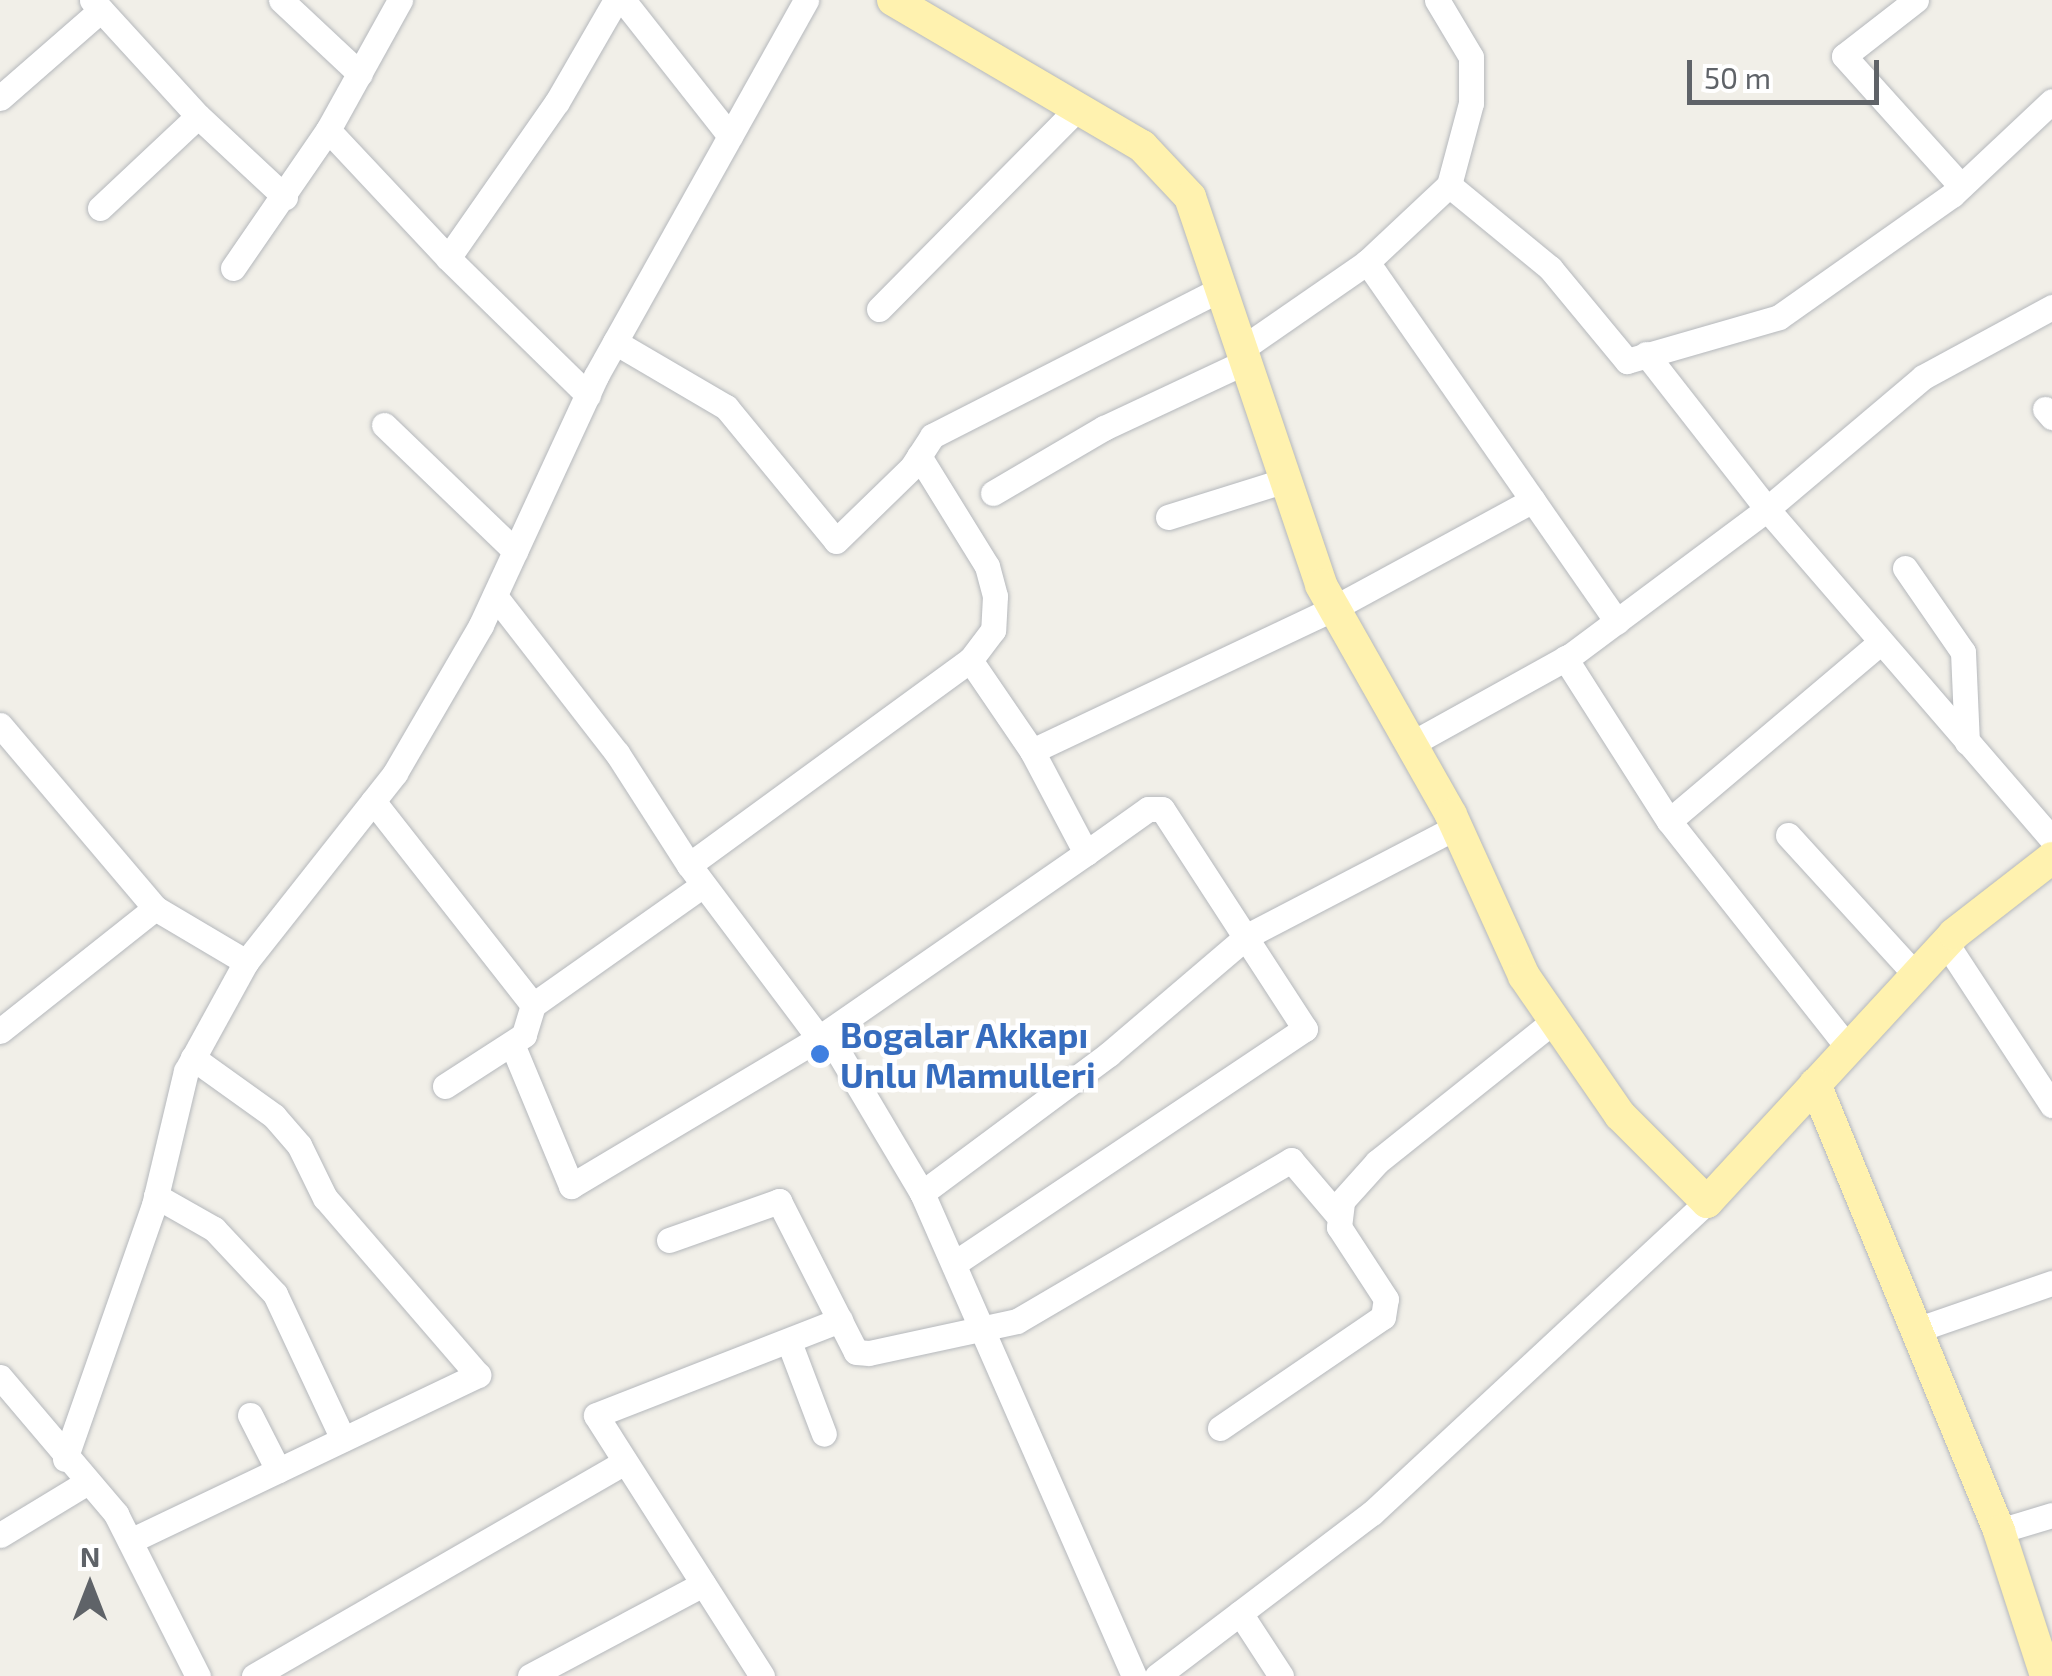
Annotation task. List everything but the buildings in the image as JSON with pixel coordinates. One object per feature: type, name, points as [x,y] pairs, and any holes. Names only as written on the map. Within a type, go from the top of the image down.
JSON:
[{"type":"main road","points":[[892,0],[1142,146],[1190,197],[1334,608],[1456,827],[1524,976],[1620,1116],[1706,1202],[1946,943],[2052,858]]},
{"type":"main road","points":[[1815,1084],[1999,1530],[2046,1676]]},
{"type":"street","points":[[282,0],[360,74]]},
{"type":"street","points":[[233,268],[328,130],[400,0]]},
{"type":"street","points":[[448,258],[557,102],[620,0],[730,136]]},
{"type":"street","points":[[65,1459],[156,1196],[193,1058],[246,962],[373,801],[495,596],[615,342],[806,0]]},
{"type":"street","points":[[993,493],[1104,428],[1245,355],[1366,262],[1449,185],[1471,103],[1471,57],[1436,0]]},
{"type":"street","points":[[1916,0],[1844,56],[1961,186]]},
{"type":"street","points":[[0,98],[97,5],[198,116],[285,197]]},
{"type":"street","points":[[1449,185],[1550,268],[1627,360],[1778,317],[1961,186],[2052,102]]},
{"type":"street","points":[[879,309],[1078,108]]},
{"type":"street","points":[[100,208],[198,116]]},
{"type":"street","points":[[328,130],[448,258],[588,395]]},
{"type":"street","points":[[1366,262],[1617,622]]},
{"type":"street","points":[[615,342],[726,407],[836,542],[920,456],[932,436],[1223,288]]},
{"type":"street","points":[[1411,744],[1565,658],[1767,509],[1923,377],[2052,307]]},
{"type":"street","points":[[1646,354],[1767,509],[2052,839]]},
{"type":"street","points":[[384,424],[515,551]]},
{"type":"street","points":[[534,1005],[970,660],[993,630],[996,596],[987,566],[920,456]]},
{"type":"street","points":[[1168,517],[1286,480]]},
{"type":"street","points":[[1032,750],[1334,608],[1533,500]]},
{"type":"street","points":[[1905,568],[1963,652],[1967,742]]},
{"type":"street","points":[[495,596],[617,753],[696,875],[823,1036],[922,1193],[1134,1676]]},
{"type":"street","points":[[1669,821],[1880,643]]},
{"type":"street","points":[[1565,658],[1669,821],[1848,1048]]},
{"type":"street","points":[[970,660],[1032,750],[1086,853]]},
{"type":"street","points":[[0,725],[156,908],[246,962]]},
{"type":"street","points":[[373,801],[534,1005],[534,1020],[512,1044],[445,1086]]},
{"type":"street","points":[[512,1044],[571,1186],[823,1036],[1148,808],[1162,810],[1248,936],[1305,1029],[955,1262]]},
{"type":"street","points":[[922,1193],[1109,1054],[1248,936],[1456,827]]},
{"type":"street","points":[[1788,835],[1916,974]]},
{"type":"street","points":[[0,1030],[156,908]]},
{"type":"street","points":[[1946,943],[2052,1105]]},
{"type":"street","points":[[1220,1428],[1383,1317],[1386,1299],[1338,1227],[1338,1214],[1377,1162],[1554,1020]]},
{"type":"street","points":[[130,1541],[478,1375],[325,1198],[299,1145],[274,1116],[193,1058]]},
{"type":"street","points":[[669,1240],[779,1201],[856,1352],[869,1353],[1017,1321],[1291,1160],[1338,1214]]},
{"type":"street","points":[[156,1196],[214,1229],[275,1294],[344,1439]]},
{"type":"street","points":[[1157,1676],[1372,1513],[1706,1202]]},
{"type":"street","points":[[1916,1330],[2052,1283]]},
{"type":"street","points":[[762,1676],[596,1414],[840,1320]]},
{"type":"street","points":[[788,1342],[824,1434]]},
{"type":"street","points":[[0,1377],[130,1541],[192,1674]]},
{"type":"street","points":[[250,1415],[278,1470]]},
{"type":"street","points":[[254,1676],[624,1462]]},
{"type":"street","points":[[0,1535],[86,1483]]},
{"type":"street","points":[[1999,1530],[2052,1515]]},
{"type":"street","points":[[530,1676],[703,1584]]},
{"type":"street","points":[[1240,1613],[1281,1676]]},
{"type":"place","name":"Bogalar Akkapı Unlu Mamulleri","points":[[820,1054]]}]
